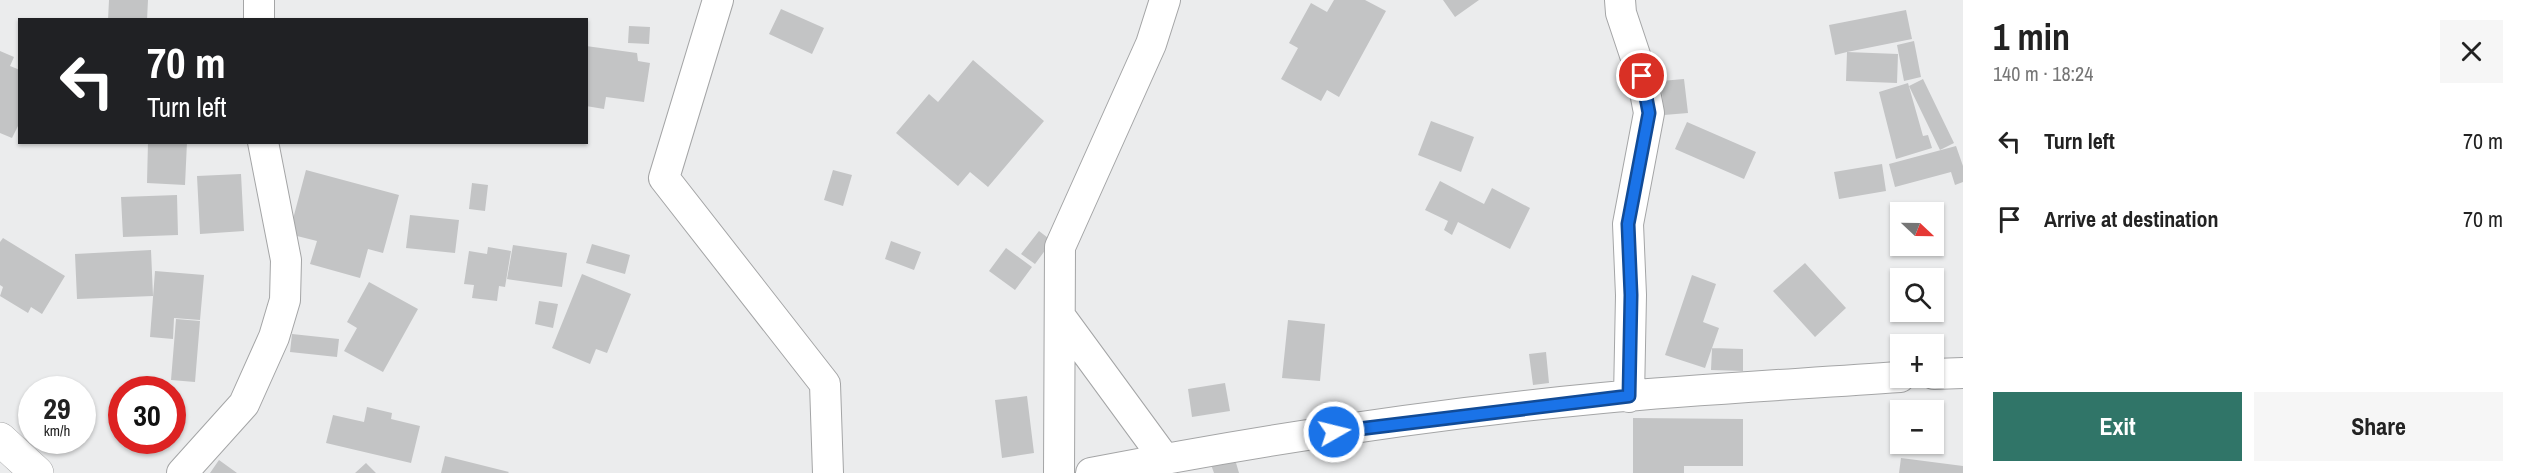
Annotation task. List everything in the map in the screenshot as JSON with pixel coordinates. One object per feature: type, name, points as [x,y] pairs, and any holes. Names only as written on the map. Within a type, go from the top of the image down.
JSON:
[{"type":"street","points":[[259,0],[259,18]]},
{"type":"street","points":[[718,0],[664,178],[825,384],[828,473]]},
{"type":"street","points":[[1059,473],[1060,247],[1151,44],[1165,0]]},
{"type":"street","points":[[1620,0],[1621,13],[1642,76],[1649,113],[1628,224],[1631,295],[1629,396]]},
{"type":"street","points":[[182,473],[244,404],[274,337],[285,300],[286,260],[264,144]]},
{"type":"street","points":[[1060,316],[1164,459]]},
{"type":"street","points":[[1944,374],[1963,373]]},
{"type":"street","points":[[1091,473],[1221,447],[1446,417],[1629,396],[1890,378]]},
{"type":"building","points":[[109,0],[148,0],[147,18],[108,18]]},
{"type":"building","points":[[1334,0],[1365,0],[1386,11],[1339,97],[1327,90],[1321,101],[1281,79],[1298,48],[1289,43],[1311,3],[1327,12]]},
{"type":"building","points":[[1443,0],[1479,0],[1455,17]]},
{"type":"building","points":[[781,9],[824,28],[812,54],[769,34]]},
{"type":"building","points":[[1906,10],[1912,39],[1835,55],[1829,25]]},
{"type":"building","points":[[629,26],[650,27],[649,44],[628,43]]},
{"type":"building","points":[[1914,41],[1921,77],[1904,81],[1897,45]]},
{"type":"building","points":[[588,46],[637,53],[638,61],[650,63],[644,102],[606,97],[604,109],[588,106]]},
{"type":"building","points":[[0,51],[14,57],[10,66],[18,69],[18,126],[12,138],[0,133]]},
{"type":"building","points":[[1847,52],[1898,54],[1897,83],[1846,81]]},
{"type":"building","points":[[973,60],[1044,121],[988,187],[970,172],[958,186],[896,133],[929,94],[938,102]]},
{"type":"building","points":[[1684,79],[1688,113],[1664,115],[1661,81]]},
{"type":"building","points":[[1923,79],[1954,143],[1940,150],[1909,86]]},
{"type":"building","points":[[1908,83],[1923,136],[1928,135],[1932,148],[1896,159],[1879,92]]},
{"type":"building","points":[[1431,121],[1474,137],[1461,172],[1418,155]]},
{"type":"building","points":[[1687,122],[1756,152],[1744,179],[1675,149]]},
{"type":"building","points":[[148,144],[187,144],[185,185],[147,183]]},
{"type":"building","points":[[1956,146],[1963,166],[1963,182],[1955,185],[1951,172],[1895,187],[1889,164]]},
{"type":"building","points":[[1882,164],[1886,191],[1839,199],[1834,172]]},
{"type":"building","points":[[306,170],[399,195],[383,253],[368,249],[360,278],[310,264],[317,241],[289,234]]},
{"type":"building","points":[[833,170],[852,175],[843,206],[824,200]]},
{"type":"building","points":[[241,174],[244,231],[200,234],[197,176]]},
{"type":"building","points":[[1440,181],[1484,204],[1492,188],[1530,208],[1510,249],[1458,222],[1452,235],[1444,230],[1448,221],[1425,210]]},
{"type":"building","points":[[472,183],[488,185],[485,211],[469,209]]},
{"type":"building","points":[[177,195],[178,235],[123,237],[121,197]]},
{"type":"building","points":[[410,215],[459,220],[455,253],[406,248]]},
{"type":"building","points":[[1039,231],[1052,241],[1035,264],[1021,254]]},
{"type":"building","points":[[3,238],[65,276],[42,314],[31,307],[28,313],[0,296],[3,287],[0,285],[0,242]]},
{"type":"building","points":[[891,241],[921,252],[914,270],[885,259]]},
{"type":"building","points":[[592,244],[630,255],[625,274],[586,263]]},
{"type":"building","points":[[513,245],[567,253],[562,287],[507,279]]},
{"type":"building","points":[[488,247],[511,251],[505,287],[499,286],[497,301],[472,298],[474,285],[464,284],[469,251],[487,254]]},
{"type":"building","points":[[1006,248],[1032,267],[1015,290],[989,271]]},
{"type":"building","points":[[151,250],[153,296],[77,299],[75,254]]},
{"type":"building","points":[[1805,263],[1846,308],[1815,337],[1773,291]]},
{"type":"building","points":[[155,271],[204,275],[200,320],[174,318],[173,339],[150,337]]},
{"type":"building","points":[[582,274],[631,294],[607,353],[596,349],[590,364],[552,348]]},
{"type":"building","points":[[1692,275],[1716,284],[1703,322],[1719,328],[1705,368],[1665,355]]},
{"type":"building","points":[[369,282],[418,309],[383,372],[344,351],[357,328],[347,322]]},
{"type":"building","points":[[539,301],[558,304],[553,328],[535,324]]},
{"type":"building","points":[[176,319],[200,321],[195,382],[186,381],[186,376],[171,376]]},
{"type":"building","points":[[1288,320],[1325,324],[1320,381],[1282,378]]},
{"type":"building","points":[[292,334],[339,339],[337,357],[290,352]]},
{"type":"building","points":[[1712,348],[1743,349],[1743,371],[1711,370]]},
{"type":"building","points":[[1546,352],[1549,383],[1533,385],[1529,354]]},
{"type":"building","points":[[1225,383],[1230,411],[1192,417],[1188,389]]},
{"type":"building","points":[[1027,396],[1034,453],[1002,458],[995,400]]},
{"type":"building","points":[[367,407],[392,413],[391,419],[420,426],[411,463],[326,443],[333,415],[364,422]]},
{"type":"building","points":[[1633,418],[1743,419],[1743,466],[1684,466],[1684,473],[1633,473]]},
{"type":"building","points":[[445,456],[509,472],[441,473]]},
{"type":"building","points":[[1234,456],[1239,473],[1214,473],[1210,462]]},
{"type":"building","points":[[1901,458],[1963,466],[1963,473],[1899,473]]},
{"type":"building","points":[[219,460],[237,473],[210,473]]},
{"type":"building","points":[[366,463],[376,473],[355,473]]},
{"type":"route","points":[[1334,432],[1629,396],[1631,295],[1628,224],[1649,113],[1642,76]]}]
